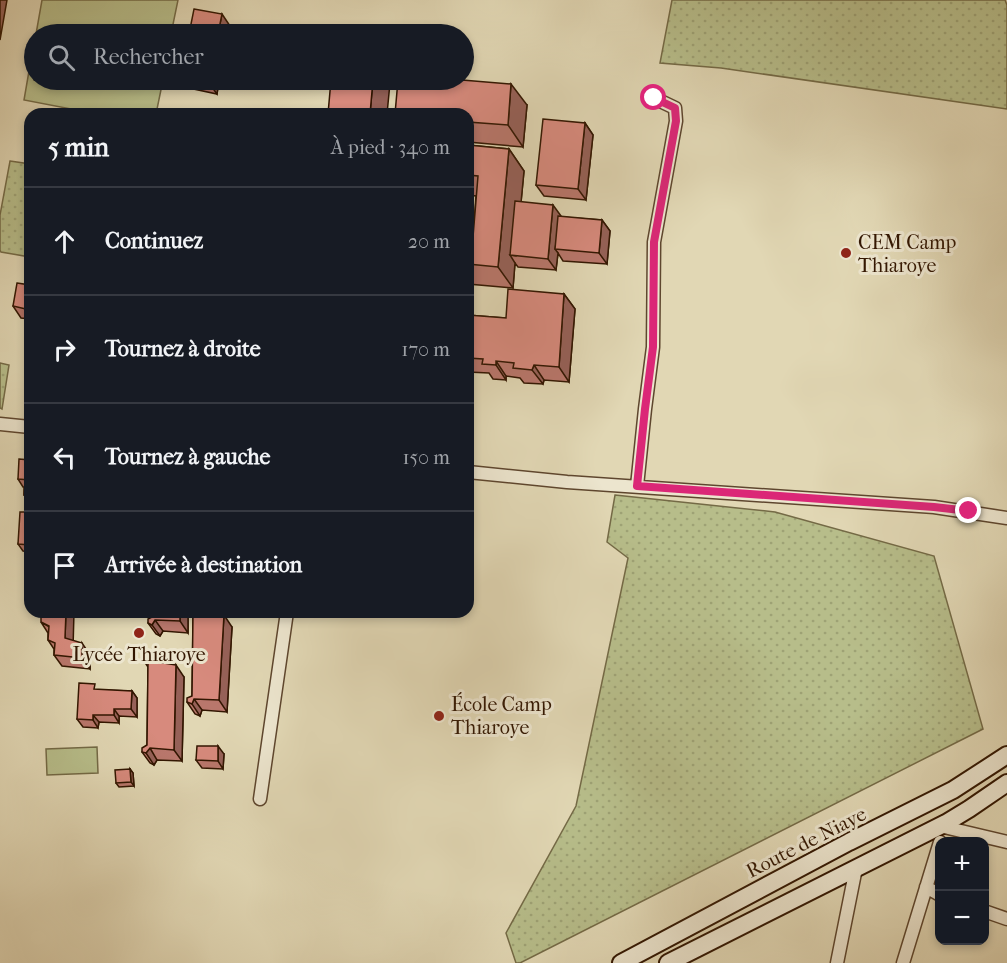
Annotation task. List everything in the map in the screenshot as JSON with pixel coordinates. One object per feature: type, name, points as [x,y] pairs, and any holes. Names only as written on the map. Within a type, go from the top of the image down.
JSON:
[{"type":"main road","name":"Route de Niaye","points":[[621,963],[849,842],[953,790],[1007,755]]},
{"type":"main road","points":[[678,961],[856,868],[945,825],[1007,783]]},
{"type":"street","points":[[637,486],[653,347],[654,242],[676,121],[675,108],[654,98]]},
{"type":"street","points":[[0,424],[24,426]]},
{"type":"street","points":[[474,473],[567,482],[934,507],[1007,518]]},
{"type":"street","points":[[260,799],[286,618]]},
{"type":"street","points":[[941,837],[945,825],[1007,842]]},
{"type":"street","points":[[903,963],[935,858]]},
{"type":"street","points":[[837,963],[856,868]]},
{"type":"street","points":[[926,886],[935,893]]},
{"type":"street","points":[[989,913],[1007,919]]},
{"type":"green space","points":[[42,0],[178,0],[173,24],[38,24]]},
{"type":"green space","points":[[672,0],[1005,0],[1007,5],[1007,109],[721,68],[660,63]]},
{"type":"green space","points":[[26,90],[161,90],[157,108],[66,108],[24,100]]},
{"type":"green space","points":[[10,161],[24,163],[24,256],[1,252],[0,215]]},
{"type":"green space","points":[[0,363],[9,365],[2,409],[0,408]]},
{"type":"green space","points":[[615,495],[775,512],[934,556],[983,729],[516,963],[506,933],[576,806],[628,558],[607,542]]},
{"type":"green space","points":[[97,747],[98,773],[47,775],[46,749]]},
{"type":"building","points":[[194,9],[222,14],[220,24],[191,24]]},
{"type":"building","points":[[474,81],[511,84],[508,125],[474,122],[474,108],[396,108],[397,90],[474,90]]},
{"type":"building","points":[[330,90],[372,90],[371,108],[329,108]]},
{"type":"building","points":[[543,119],[585,123],[578,189],[536,185]]},
{"type":"building","points":[[474,146],[509,149],[498,267],[474,265],[478,176],[474,176]]},
{"type":"building","points":[[515,201],[553,205],[548,259],[510,255]]},
{"type":"building","points":[[558,216],[602,220],[599,253],[555,249]]},
{"type":"building","points":[[17,283],[24,284],[24,309],[13,306]]},
{"type":"building","points":[[508,289],[564,294],[559,367],[534,365],[532,370],[513,368],[514,363],[496,361],[496,365],[482,364],[483,359],[474,358],[474,315],[506,318]]},
{"type":"building","points":[[19,459],[24,459],[24,480],[18,479]]},
{"type":"building","points":[[20,512],[24,512],[24,544],[18,544]]},
{"type":"building","points":[[41,618],[66,618],[65,638],[82,643],[82,658],[54,655],[55,643],[48,640],[49,626],[41,622]]},
{"type":"building","points":[[180,618],[180,621],[155,620],[152,625],[148,623],[148,619]]},
{"type":"building","points":[[193,618],[224,618],[219,700],[194,699],[192,704],[187,702],[187,698],[192,696]]},
{"type":"building","points":[[144,655],[152,657],[152,661],[176,665],[174,750],[150,748],[146,753],[142,752],[142,748],[147,745],[148,662],[142,658]]},
{"type":"building","points":[[79,683],[95,684],[94,689],[132,691],[131,709],[114,709],[114,715],[93,715],[93,720],[77,719]]},
{"type":"building","points":[[197,746],[218,746],[218,761],[196,760]]},
{"type":"building","points":[[130,769],[131,782],[116,783],[115,770]]},
{"type":"place","name":"CEM Camp Thiaroye","points":[[846,253]]},
{"type":"place","name":"Lycée Thiaroye","points":[[139,633]]},
{"type":"place","name":"École Camp Thiaroye","points":[[439,716]]},
{"type":"route","points":[[654,98],[675,108],[676,121],[654,242],[653,347],[637,486],[969,511]]}]
